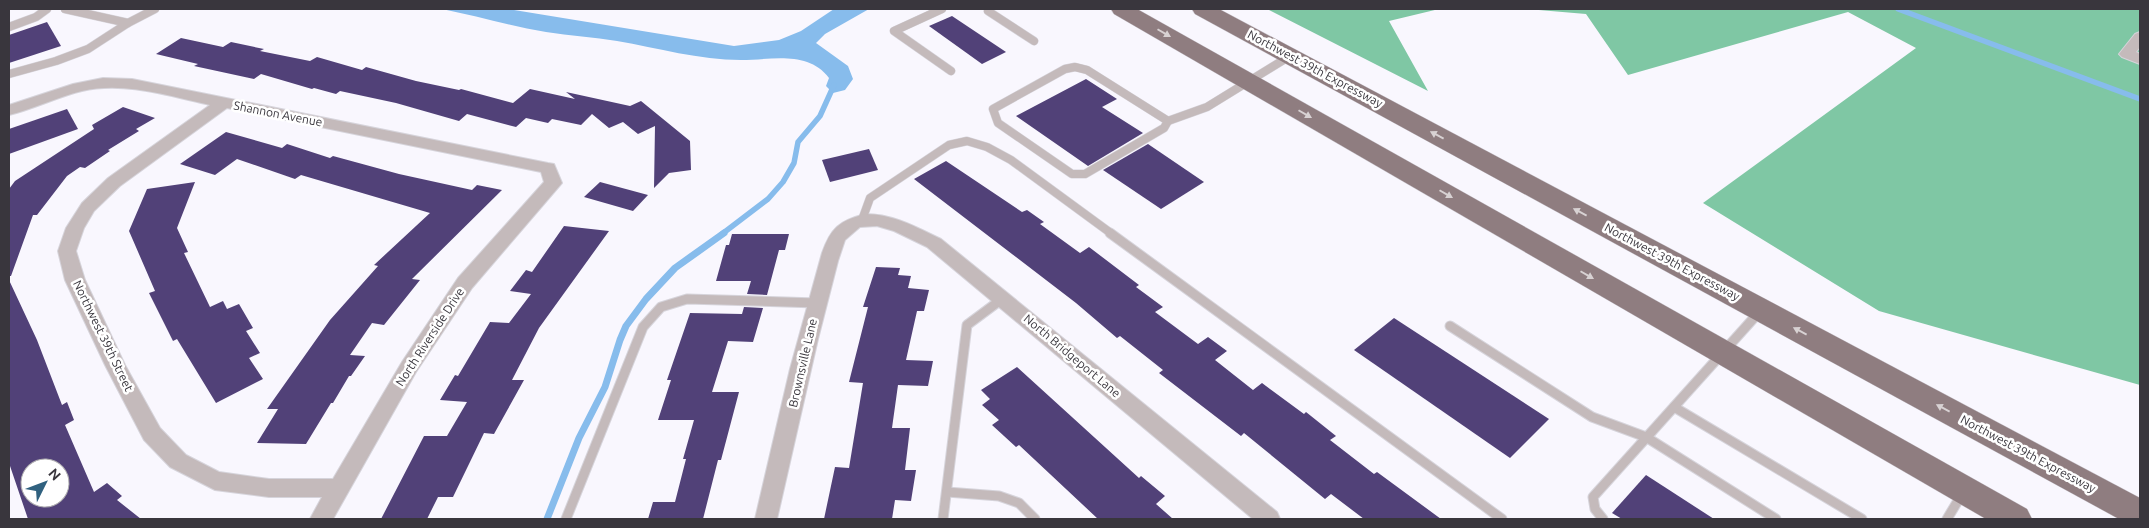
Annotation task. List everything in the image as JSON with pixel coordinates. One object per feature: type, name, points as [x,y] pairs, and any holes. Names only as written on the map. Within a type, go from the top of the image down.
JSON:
[{"type":"highway","points":[[1122,9],[2016,519]]},
{"type":"highway","name":"Northwest 39th Expressway","points":[[1203,9],[2140,514]]},
{"type":"street","points":[[2140,37],[2127,54],[2140,59]]},
{"type":"street","name":"Shannon Avenue","points":[[9,110],[79,87],[102,83],[132,84],[548,168]]},
{"type":"street","name":"Northwest 39th Street","points":[[223,103],[114,182],[88,207],[75,228],[67,251],[75,280],[115,365],[152,434],[178,461],[215,480],[269,488],[338,488]]},
{"type":"street","name":"North Riverside Drive","points":[[321,519],[409,367],[464,284],[552,182],[548,168]]},
{"type":"street","name":"North Bridgeport Lane","points":[[862,220],[880,219],[934,243],[1268,519]]},
{"type":"street","name":"Brownsville Lane","points":[[766,519],[817,303],[832,252],[842,230],[862,220]]},
{"type":"lane","points":[[9,27],[36,17],[47,9]]},
{"type":"lane","points":[[65,9],[128,23]]},
{"type":"lane","points":[[9,74],[56,61],[88,49],[128,23],[155,9]]},
{"type":"lane","points":[[942,9],[894,31],[951,71]]},
{"type":"lane","points":[[988,10],[1034,40]]},
{"type":"lane","points":[[1168,121],[1087,70],[1075,67],[1065,69],[994,109],[994,116],[998,123],[1072,174],[1085,174],[1164,128],[1168,121],[1207,107],[1290,56]]},
{"type":"lane","points":[[862,220],[870,198],[935,153],[949,145],[967,141],[987,147],[1011,160],[1502,519]]},
{"type":"lane","points":[[566,519],[643,327],[661,307],[687,299],[817,303]]},
{"type":"lane","points":[[943,519],[967,325],[1002,299]]},
{"type":"lane","points":[[1603,519],[1596,513],[1593,506],[1593,497],[1722,352],[1762,310]]},
{"type":"lane","points":[[1450,326],[1592,417],[1646,437],[1776,519]]},
{"type":"lane","points":[[1674,407],[1862,519]]},
{"type":"lane","points":[[1947,519],[1965,490]]},
{"type":"lane","points":[[947,492],[999,496],[1019,504],[1035,519]]},
{"type":"green space","points":[[1267,9],[1439,9],[1389,21],[1428,91]]},
{"type":"green space","points":[[1527,9],[2140,9],[2140,385],[1879,311],[1703,203],[1916,48],[1848,12],[1628,75],[1586,14]]},
{"type":"water","points":[[442,9],[508,9],[734,46],[779,40],[801,31],[834,9],[869,9],[825,34],[816,43],[848,66],[853,79],[845,90],[833,93],[826,86],[829,78],[820,69],[811,63],[800,60],[776,58],[741,60],[694,56],[600,38],[533,30]]},
{"type":"building","points":[[952,16],[1006,52],[982,64],[929,26]]},
{"type":"building","points":[[47,22],[61,46],[9,63],[9,35]]},
{"type":"building","points":[[181,38],[223,47],[231,42],[264,49],[260,51],[310,61],[317,57],[362,70],[366,67],[416,81],[461,89],[513,103],[530,89],[575,99],[566,92],[630,106],[641,101],[690,141],[691,170],[669,173],[654,188],[655,126],[638,134],[623,122],[609,128],[592,114],[581,125],[552,119],[548,123],[526,118],[516,127],[467,114],[459,121],[396,103],[340,91],[336,94],[312,89],[261,74],[254,79],[194,66],[198,64],[156,54]]},
{"type":"building","points":[[1086,79],[1117,99],[1102,107],[1143,133],[1088,166],[1016,116]]},
{"type":"building","points":[[123,107],[155,118],[136,129],[139,131],[108,150],[110,151],[85,168],[80,167],[67,176],[37,215],[33,215],[11,276],[9,276],[9,189],[15,181],[94,129],[92,125]]},
{"type":"building","points":[[67,109],[78,129],[9,154],[9,129]]},
{"type":"building","points":[[226,132],[282,148],[287,144],[330,158],[333,156],[399,174],[472,190],[477,185],[502,190],[412,279],[420,280],[384,325],[372,323],[350,355],[365,356],[351,376],[349,376],[306,444],[257,443],[278,409],[267,409],[330,320],[378,266],[374,265],[430,213],[301,175],[295,179],[237,159],[215,175],[180,164]]},
{"type":"building","points":[[1148,144],[1204,182],[1161,209],[1103,170]]},
{"type":"building","points":[[869,149],[878,170],[830,182],[822,160]]},
{"type":"building","points":[[946,161],[1022,212],[1027,210],[1044,222],[1040,224],[1080,253],[1089,247],[1139,285],[1136,287],[1163,307],[1155,312],[1198,344],[1208,337],[1227,351],[1215,360],[1253,390],[1262,383],[1304,414],[1306,412],[1336,436],[1330,440],[1374,474],[1377,472],[1441,519],[1364,519],[1331,494],[1325,499],[1244,433],[1241,436],[1159,373],[1163,370],[1120,336],[1117,338],[1076,303],[914,179]]},
{"type":"building","points":[[195,182],[177,228],[188,252],[184,253],[210,307],[223,301],[227,309],[239,304],[253,328],[246,331],[260,353],[249,358],[263,379],[216,403],[177,339],[173,341],[149,293],[155,291],[129,231],[147,189]]},
{"type":"building","points":[[600,182],[648,195],[633,211],[584,197]]},
{"type":"building","points":[[564,226],[609,231],[539,328],[512,380],[524,380],[494,434],[484,433],[453,497],[438,497],[427,519],[381,519],[424,436],[447,436],[467,402],[440,400],[455,375],[458,376],[490,322],[509,323],[531,294],[510,291],[526,270],[532,272]]},
{"type":"building","points":[[732,234],[789,234],[785,250],[779,250],[767,295],[747,294],[751,281],[716,281],[726,245],[729,245]]},
{"type":"building","points":[[876,267],[900,268],[898,275],[911,276],[908,288],[929,290],[924,311],[917,311],[906,360],[933,361],[928,386],[898,385],[892,428],[910,428],[905,470],[916,470],[911,501],[895,500],[892,519],[824,519],[835,467],[849,468],[863,383],[849,382],[868,307],[863,307]]},
{"type":"building","points":[[9,280],[37,340],[62,405],[67,402],[74,420],[65,425],[94,492],[107,483],[122,496],[117,500],[141,519],[28,519],[24,508],[70,508],[70,458],[20,458],[20,495],[9,463]]},
{"type":"building","points":[[744,307],[763,308],[753,342],[728,341],[712,392],[739,392],[721,460],[718,460],[703,519],[648,519],[653,502],[675,502],[686,459],[683,459],[694,420],[658,420],[671,380],[667,380],[690,313],[742,314]]},
{"type":"building","points":[[1394,318],[1549,419],[1510,458],[1354,350]]},
{"type":"building","points":[[1017,367],[1139,478],[1141,476],[1165,496],[1156,504],[1173,519],[1098,519],[1019,445],[1016,447],[992,425],[999,420],[982,405],[990,399],[981,390]]},
{"type":"building","points":[[1646,475],[1714,519],[1622,519],[1612,513]]},
{"type":"waterway","points":[[1898,9],[2140,99]]},
{"type":"waterway","points":[[722,234],[768,199],[783,182],[794,163],[798,142],[820,116],[834,85]]},
{"type":"waterway","points":[[547,519],[579,438],[605,387],[626,326],[646,299],[675,268],[724,233]]}]
